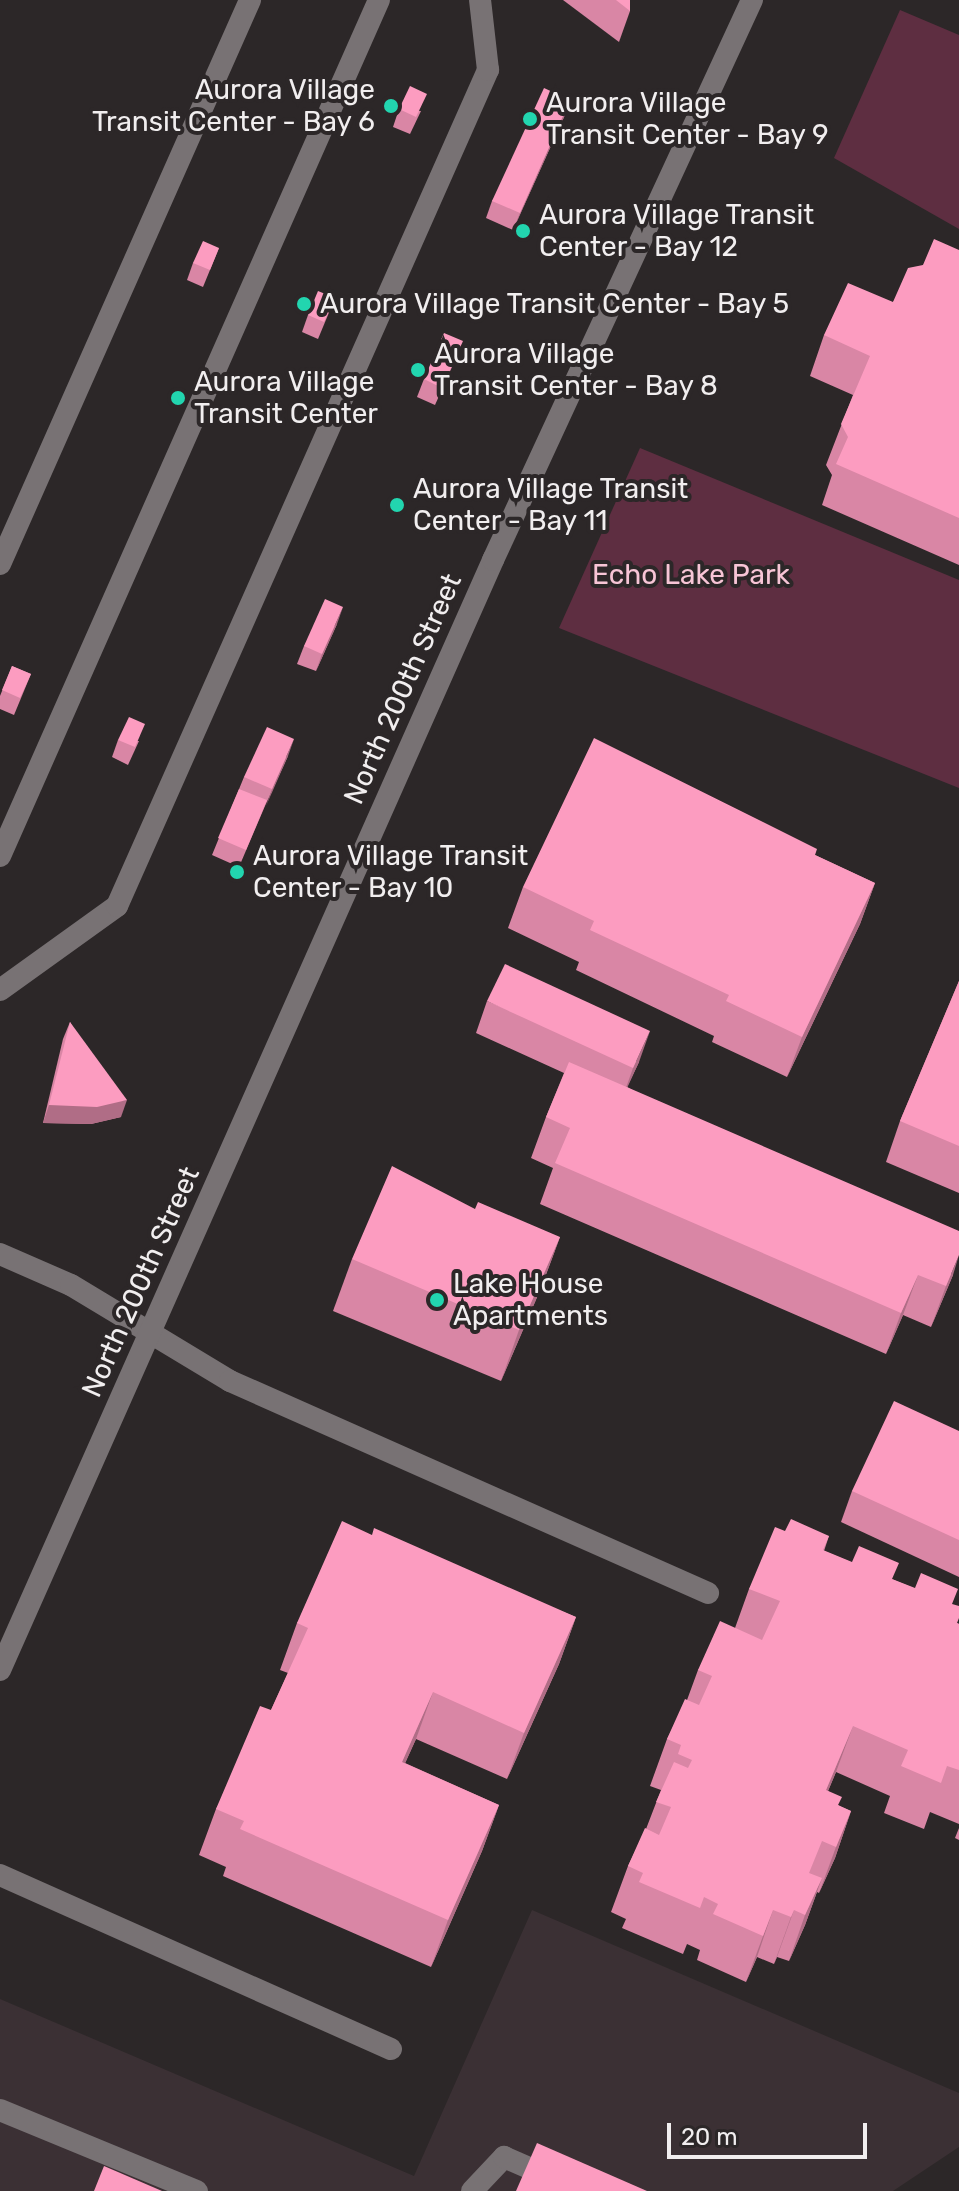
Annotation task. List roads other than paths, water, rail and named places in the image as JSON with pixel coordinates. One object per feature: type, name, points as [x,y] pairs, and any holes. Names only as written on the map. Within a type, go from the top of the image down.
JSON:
[{"type":"street","points":[[0,564],[250,0]]},
{"type":"street","points":[[0,856],[379,0]]},
{"type":"street","points":[[0,990],[117,906],[488,70],[480,0]]},
{"type":"street","name":"North 200th Street","points":[[0,1670],[493,560],[752,0]]},
{"type":"street","points":[[0,1254],[71,1285],[230,1381],[708,1593]]},
{"type":"street","points":[[0,1875],[391,2049]]},
{"type":"street","points":[[3,2120],[197,2191]]},
{"type":"street","points":[[472,2191],[504,2157],[582,2191]]},
{"type":"place","name":"Aurora Village Transit Center - Bay 6","points":[[391,106]]},
{"type":"place","name":"Aurora Village Transit Center - Bay 9","points":[[530,119]]},
{"type":"place","name":"Aurora Village Transit Center - Bay 12","points":[[523,231]]},
{"type":"place","name":"Aurora Village Transit Center - Bay 5","points":[[304,304]]},
{"type":"place","name":"Aurora Village Transit Center - Bay 8","points":[[418,370]]},
{"type":"place","name":"Aurora Village Transit Center","points":[[178,398]]},
{"type":"place","name":"Aurora Village Transit Center - Bay 11","points":[[397,505]]},
{"type":"place","name":"Aurora Village Transit Center - Bay 10","points":[[237,872]]},
{"type":"place","name":"Lake House Apartments","points":[[437,1300]]},
{"type":"park label","name":"Echo Lake Park","points":[[691,575]]}]
